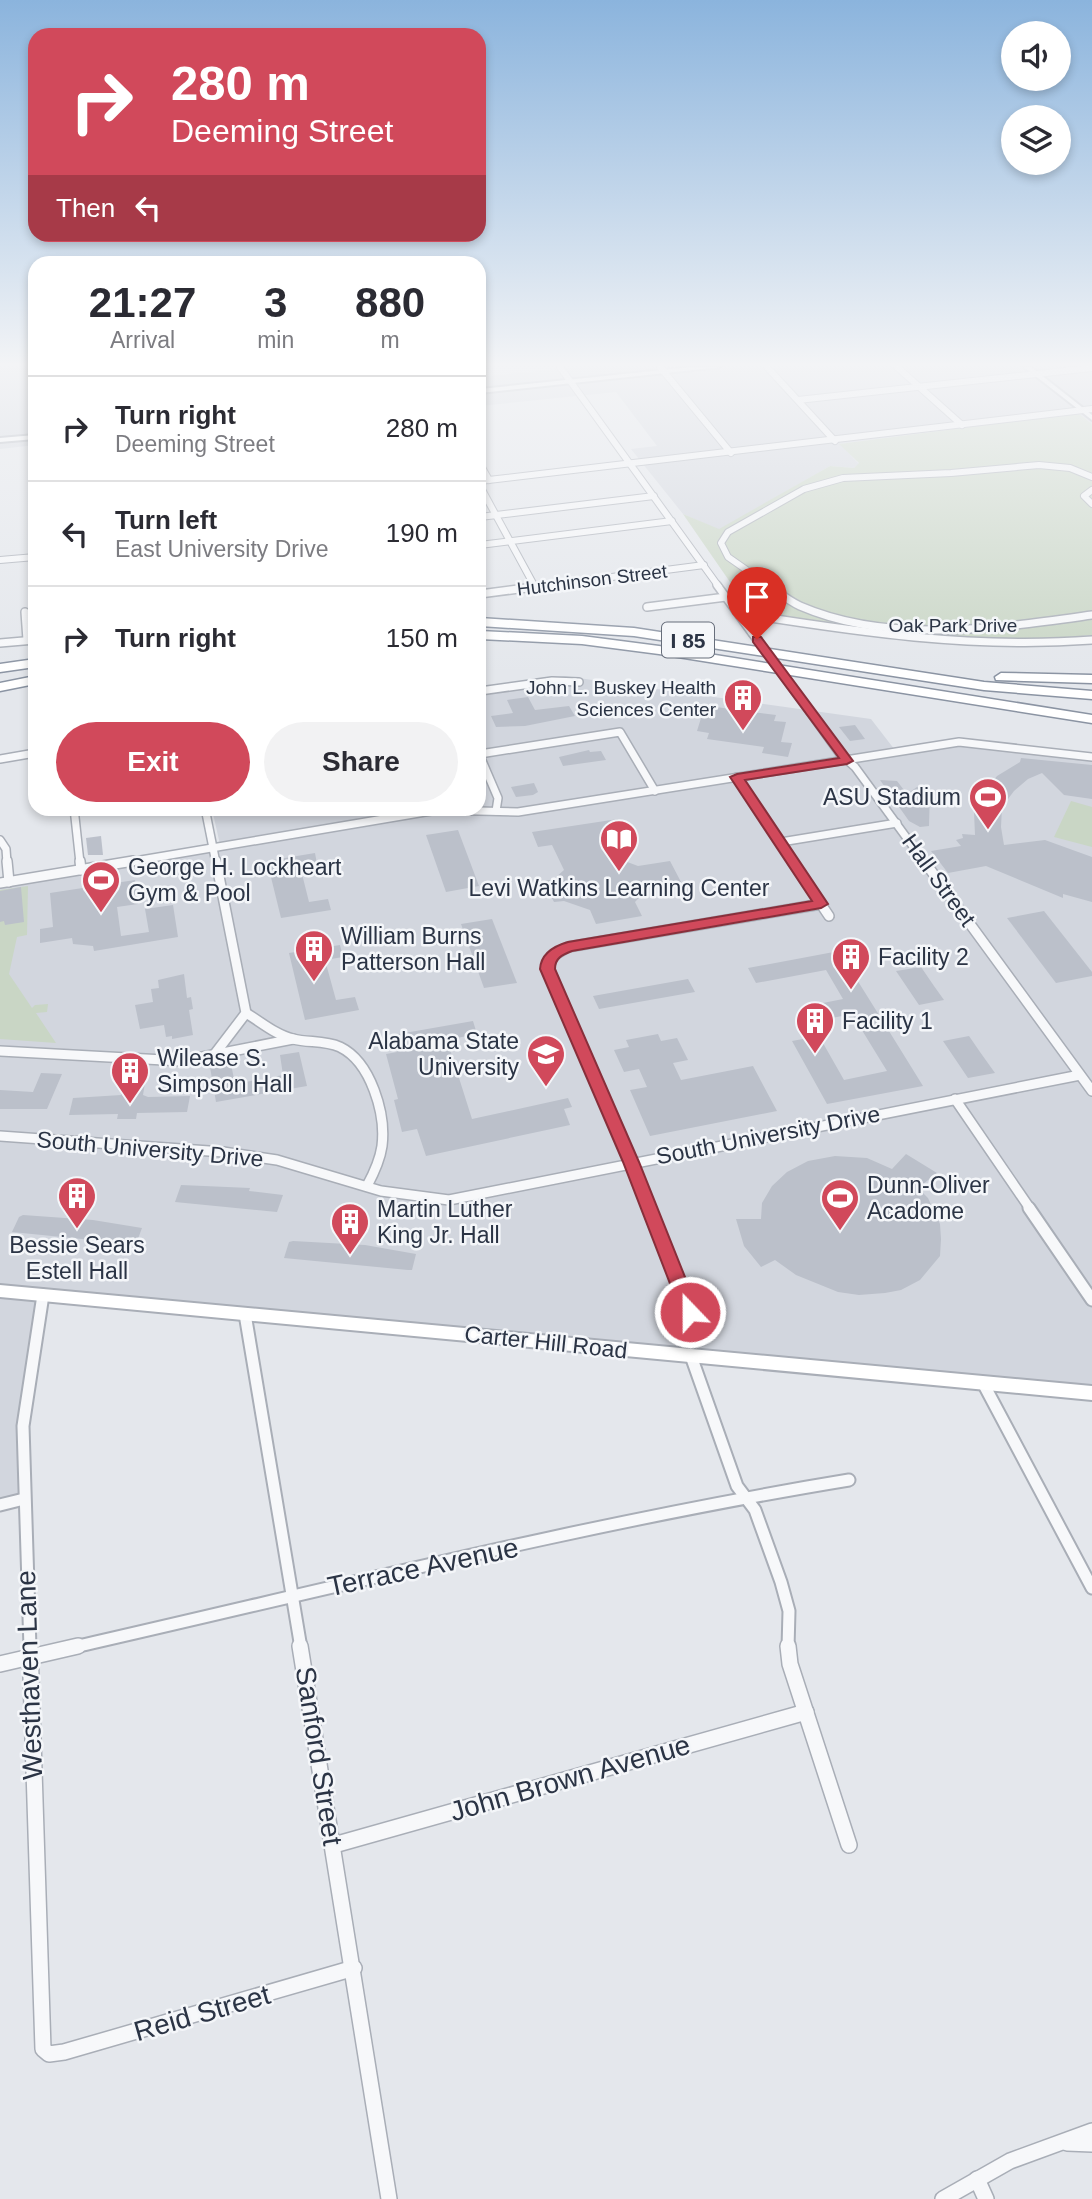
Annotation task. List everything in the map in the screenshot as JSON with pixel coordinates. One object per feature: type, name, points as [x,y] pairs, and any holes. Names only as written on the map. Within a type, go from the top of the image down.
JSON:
[{"type":"highway","name":"I 85","points":[[486,622],[634,632],[984,686],[1092,695]]},
{"type":"highway","name":"I 85","points":[[486,635],[620,645],[939,693],[1092,708]]},
{"type":"highway","points":[[0,662],[28,661]]},
{"type":"highway","points":[[0,668],[28,662]]},
{"type":"highway","points":[[835,662],[983,676],[1092,679]]},
{"type":"highway","points":[[0,678],[28,675]]},
{"type":"highway","points":[[0,687],[28,681]]},
{"type":"highway","points":[[939,693],[1092,719]]},
{"type":"main road","name":"Carter Hill Road","points":[[0,1291],[1092,1393]]},
{"type":"street","points":[[486,481],[576,470]]},
{"type":"street","name":"Hall Street","points":[[636,470],[810,712],[897,823],[1092,1091]]},
{"type":"street","name":"Oak Park Drive","points":[[986,470],[860,476],[829,481],[793,494],[737,527],[723,537],[721,546],[727,557],[797,605],[839,620],[898,628],[946,629],[1008,626],[1092,615]]},
{"type":"street","name":"Oak Park Drive","points":[[1072,470],[1092,477]]},
{"type":"street","points":[[1084,473],[1092,470]]},
{"type":"street","points":[[486,475],[489,480]]},
{"type":"street","points":[[1092,490],[1084,494],[1092,504]]},
{"type":"street","points":[[486,496],[535,587]]},
{"type":"street","points":[[486,516],[654,496]]},
{"type":"street","points":[[486,544],[672,521]]},
{"type":"street","points":[[0,560],[28,558]]},
{"type":"street","name":"Hutchinson Street","points":[[486,593],[704,565]]},
{"type":"street","points":[[647,607],[726,597]]},
{"type":"street","points":[[25,612],[28,626]]},
{"type":"street","points":[[738,613],[901,637],[970,643],[1046,644],[1092,640]]},
{"type":"street","points":[[755,636],[758,625],[779,619]]},
{"type":"street","points":[[0,643],[28,640]]},
{"type":"street","points":[[486,690],[552,681],[579,682]]},
{"type":"street","points":[[486,754],[620,732],[655,790]]},
{"type":"street","points":[[486,811],[518,812],[972,742],[1092,757]]},
{"type":"street","points":[[0,760],[28,754]]},
{"type":"street","points":[[486,769],[498,798],[496,811]]},
{"type":"street","points":[[737,777],[829,916]]},
{"type":"street","points":[[75,816],[81,870]]},
{"type":"street","points":[[207,816],[246,1013],[214,1055]]},
{"type":"street","points":[[0,840],[6,849],[4,883],[402,816]]},
{"type":"street","points":[[781,842],[897,823]]},
{"type":"street","points":[[690,1312],[631,1162],[548,969],[551,957],[568,947],[821,904]]},
{"type":"street","points":[[246,1013],[293,1039]]},
{"type":"street","points":[[0,1051],[168,1061],[293,1039],[314,1040],[339,1047],[356,1058],[365,1069],[374,1091],[384,1132],[379,1163],[367,1186]]},
{"type":"street","name":"South University Drive","points":[[0,1136],[223,1152],[277,1160],[394,1193],[449,1200],[1080,1075]]},
{"type":"street","points":[[955,1099],[1092,1300]]},
{"type":"street","name":"Westhaven Lane","points":[[43,1295],[23,1426],[40,2038],[43,2049],[49,2054]]},
{"type":"street","name":"Sanford Street","points":[[245,1314],[355,1968],[389,2199]]},
{"type":"street","points":[[691,1356],[737,1486],[755,1510],[788,1605],[788,1654],[849,1845]]},
{"type":"street","points":[[982,1383],[1092,1588]]},
{"type":"street","name":"Terrace Avenue","points":[[0,1664],[293,1595],[746,1499],[849,1480]]},
{"type":"street","points":[[0,1504],[24,1499]]},
{"type":"street","name":"John Brown Avenue","points":[[334,1845],[806,1712]]},
{"type":"street","name":"Reid Street","points":[[49,2054],[64,2052],[355,1968]]},
{"type":"street","points":[[943,2199],[1010,2161],[1092,2131]]},
{"type":"street","points":[[1063,2143],[1092,2144]]},
{"type":"street","points":[[977,2179],[986,2199]]},
{"type":"shaded area","points":[[647,470],[824,470],[719,530],[683,514]]},
{"type":"shaded area","name":"Alabama State University","points":[[564,676],[871,719],[898,754],[960,744],[1092,759],[1092,1388],[39,1291],[19,1418],[19,1497],[0,1500],[0,886],[221,849],[214,816],[486,816],[486,687]]},
{"type":"green space","points":[[824,470],[1092,470],[1092,635],[1006,639],[920,634],[750,611],[683,514],[719,529]]},
{"type":"green space","points":[[1071,801],[1092,807],[1092,847],[1054,837]]},
{"type":"green space","points":[[28,886],[27,935],[17,937],[9,974],[32,1008],[35,1005],[48,1004],[47,1012],[36,1013],[56,1043],[0,1039],[0,890]]},
{"type":"building","points":[[528,697],[535,710],[569,706],[575,716],[525,726],[496,727],[491,716],[513,713],[507,700]]},
{"type":"building","name":"John L. Buskey Health Sciences Center","points":[[716,707],[776,715],[774,721],[786,722],[781,742],[792,743],[788,757],[762,753],[764,747],[707,739],[709,733],[697,731],[701,718],[705,718],[706,713],[714,714]]},
{"type":"building","points":[[855,725],[865,739],[850,741],[839,727]]},
{"type":"building","points":[[589,750],[601,751],[606,760],[563,766],[559,757]]},
{"type":"building","name":"ASU Stadium","points":[[1021,758],[1092,765],[1092,799],[1064,795],[1042,773],[1028,779],[1014,791],[1002,807],[1001,827],[1004,845],[1045,840],[1092,857],[1092,902],[1063,894],[1063,898],[986,866],[948,873],[931,851],[961,846],[956,840],[963,838],[962,834],[975,835],[974,812],[987,788],[997,776],[1020,762]]},
{"type":"building","points":[[880,780],[897,781],[907,794],[917,787],[930,790],[929,826],[920,827],[909,821]]},
{"type":"building","points":[[534,783],[538,792],[533,795],[516,797],[511,787]]},
{"type":"building","name":"Levi Watkins Learning Center","points":[[618,819],[625,834],[610,836],[622,860],[638,866],[670,861],[681,882],[649,887],[635,902],[642,916],[596,924],[590,910],[564,901],[554,902],[551,896],[548,896],[545,881],[554,879],[564,870],[552,845],[538,847],[532,832]]},
{"type":"building","points":[[458,830],[479,886],[446,892],[426,835]]},
{"type":"building","points":[[101,836],[103,855],[88,855],[86,838]]},
{"type":"building","points":[[315,853],[317,864],[300,866],[309,902],[328,899],[331,910],[281,918],[267,861]]},
{"type":"building","name":"George H. Lockheart Gym & Pool","points":[[135,880],[138,904],[117,907],[121,936],[149,932],[145,909],[173,905],[178,937],[94,951],[93,946],[73,944],[72,938],[40,943],[40,929],[53,927],[50,893]]},
{"type":"building","points":[[21,887],[24,922],[5,925],[4,921],[0,922],[0,891]]},
{"type":"building","points":[[1044,911],[1092,972],[1092,976],[1056,983],[1007,918]]},
{"type":"building","points":[[492,919],[517,983],[484,988],[461,924]]},
{"type":"building","name":"William Burns Patterson Hall","points":[[340,945],[343,957],[325,960],[336,1000],[355,997],[359,1010],[305,1020],[289,953]]},
{"type":"building","points":[[839,951],[923,1086],[827,1104],[792,1041],[819,1036],[844,1080],[887,1071],[852,1014],[817,1021],[808,1006],[843,999],[826,970],[756,983],[748,968]]},
{"type":"building","points":[[921,967],[944,1000],[919,1005],[896,971]]},
{"type":"building","points":[[184,974],[187,998],[191,997],[193,1009],[189,1010],[193,1035],[172,1039],[172,1036],[166,1037],[164,1025],[140,1029],[135,1005],[153,1002],[151,989],[159,988],[158,980]]},
{"type":"building","points":[[688,979],[695,992],[599,1009],[593,996]]},
{"type":"building","points":[[473,1021],[477,1034],[447,1040],[472,1119],[568,1098],[572,1107],[564,1109],[570,1125],[426,1156],[417,1129],[402,1132],[394,1100],[398,1099],[386,1054],[397,1052],[393,1035]]},
{"type":"building","points":[[658,1034],[661,1041],[677,1038],[688,1060],[673,1063],[681,1080],[753,1066],[777,1111],[650,1136],[630,1090],[647,1087],[639,1069],[624,1072],[614,1050],[629,1047],[626,1040]]},
{"type":"building","points":[[969,1036],[995,1073],[968,1078],[943,1041]]},
{"type":"building","points":[[299,1052],[307,1086],[216,1102],[210,1067],[231,1064],[235,1084],[283,1075],[280,1055]]},
{"type":"building","points":[[41,1073],[62,1074],[47,1109],[0,1109],[0,1090],[33,1092]]},
{"type":"building","name":"Wilease S. Simpson Hall","points":[[125,1077],[146,1077],[143,1095],[148,1097],[190,1096],[187,1112],[137,1113],[136,1119],[117,1119],[118,1114],[69,1115],[73,1098],[121,1095]]},
{"type":"building","name":"Dunn-Oliver Acadome","points":[[906,1154],[937,1173],[918,1188],[928,1198],[940,1224],[941,1239],[940,1256],[920,1280],[901,1290],[885,1293],[859,1295],[838,1292],[796,1275],[775,1260],[761,1267],[744,1246],[736,1219],[761,1219],[762,1203],[772,1186],[787,1172],[808,1161],[835,1156],[867,1158],[892,1169]]},
{"type":"building","points":[[181,1185],[250,1188],[249,1191],[283,1195],[277,1212],[175,1202]]},
{"type":"building","name":"Bessie Sears Estell Hall","points":[[23,1215],[93,1220],[142,1228],[136,1244],[12,1232],[19,1217]]},
{"type":"building","name":"Martin Luther King Jr. Hall","points":[[289,1242],[365,1245],[416,1254],[412,1270],[284,1258]]},
{"type":"place","name":"John L. Buskey Health Sciences Center","points":[[743,732]]},
{"type":"place","name":"ASU Stadium","points":[[988,831]]},
{"type":"place","name":"Levi Watkins Learning Center","points":[[619,873]]},
{"type":"place","name":"George H. Lockheart Gym & Pool","points":[[101,914]]},
{"type":"place","name":"William Burns Patterson Hall","points":[[314,983]]},
{"type":"place","name":"Facility 2","points":[[851,991]]},
{"type":"place","name":"Facility 1","points":[[815,1055]]},
{"type":"place","name":"Alabama State University","points":[[546,1088]]},
{"type":"place","name":"Wilease S. Simpson Hall","points":[[130,1105]]},
{"type":"place","name":"Bessie Sears Estell Hall","points":[[77,1230]]},
{"type":"place","name":"Dunn-Oliver Acadome","points":[[840,1232]]},
{"type":"place","name":"Martin Luther King Jr. Hall","points":[[350,1256]]},
{"type":"route","points":[[690,1312],[631,1162],[548,969],[548,963],[555,952],[568,947],[821,904],[737,777],[847,761],[757,639]]}]
